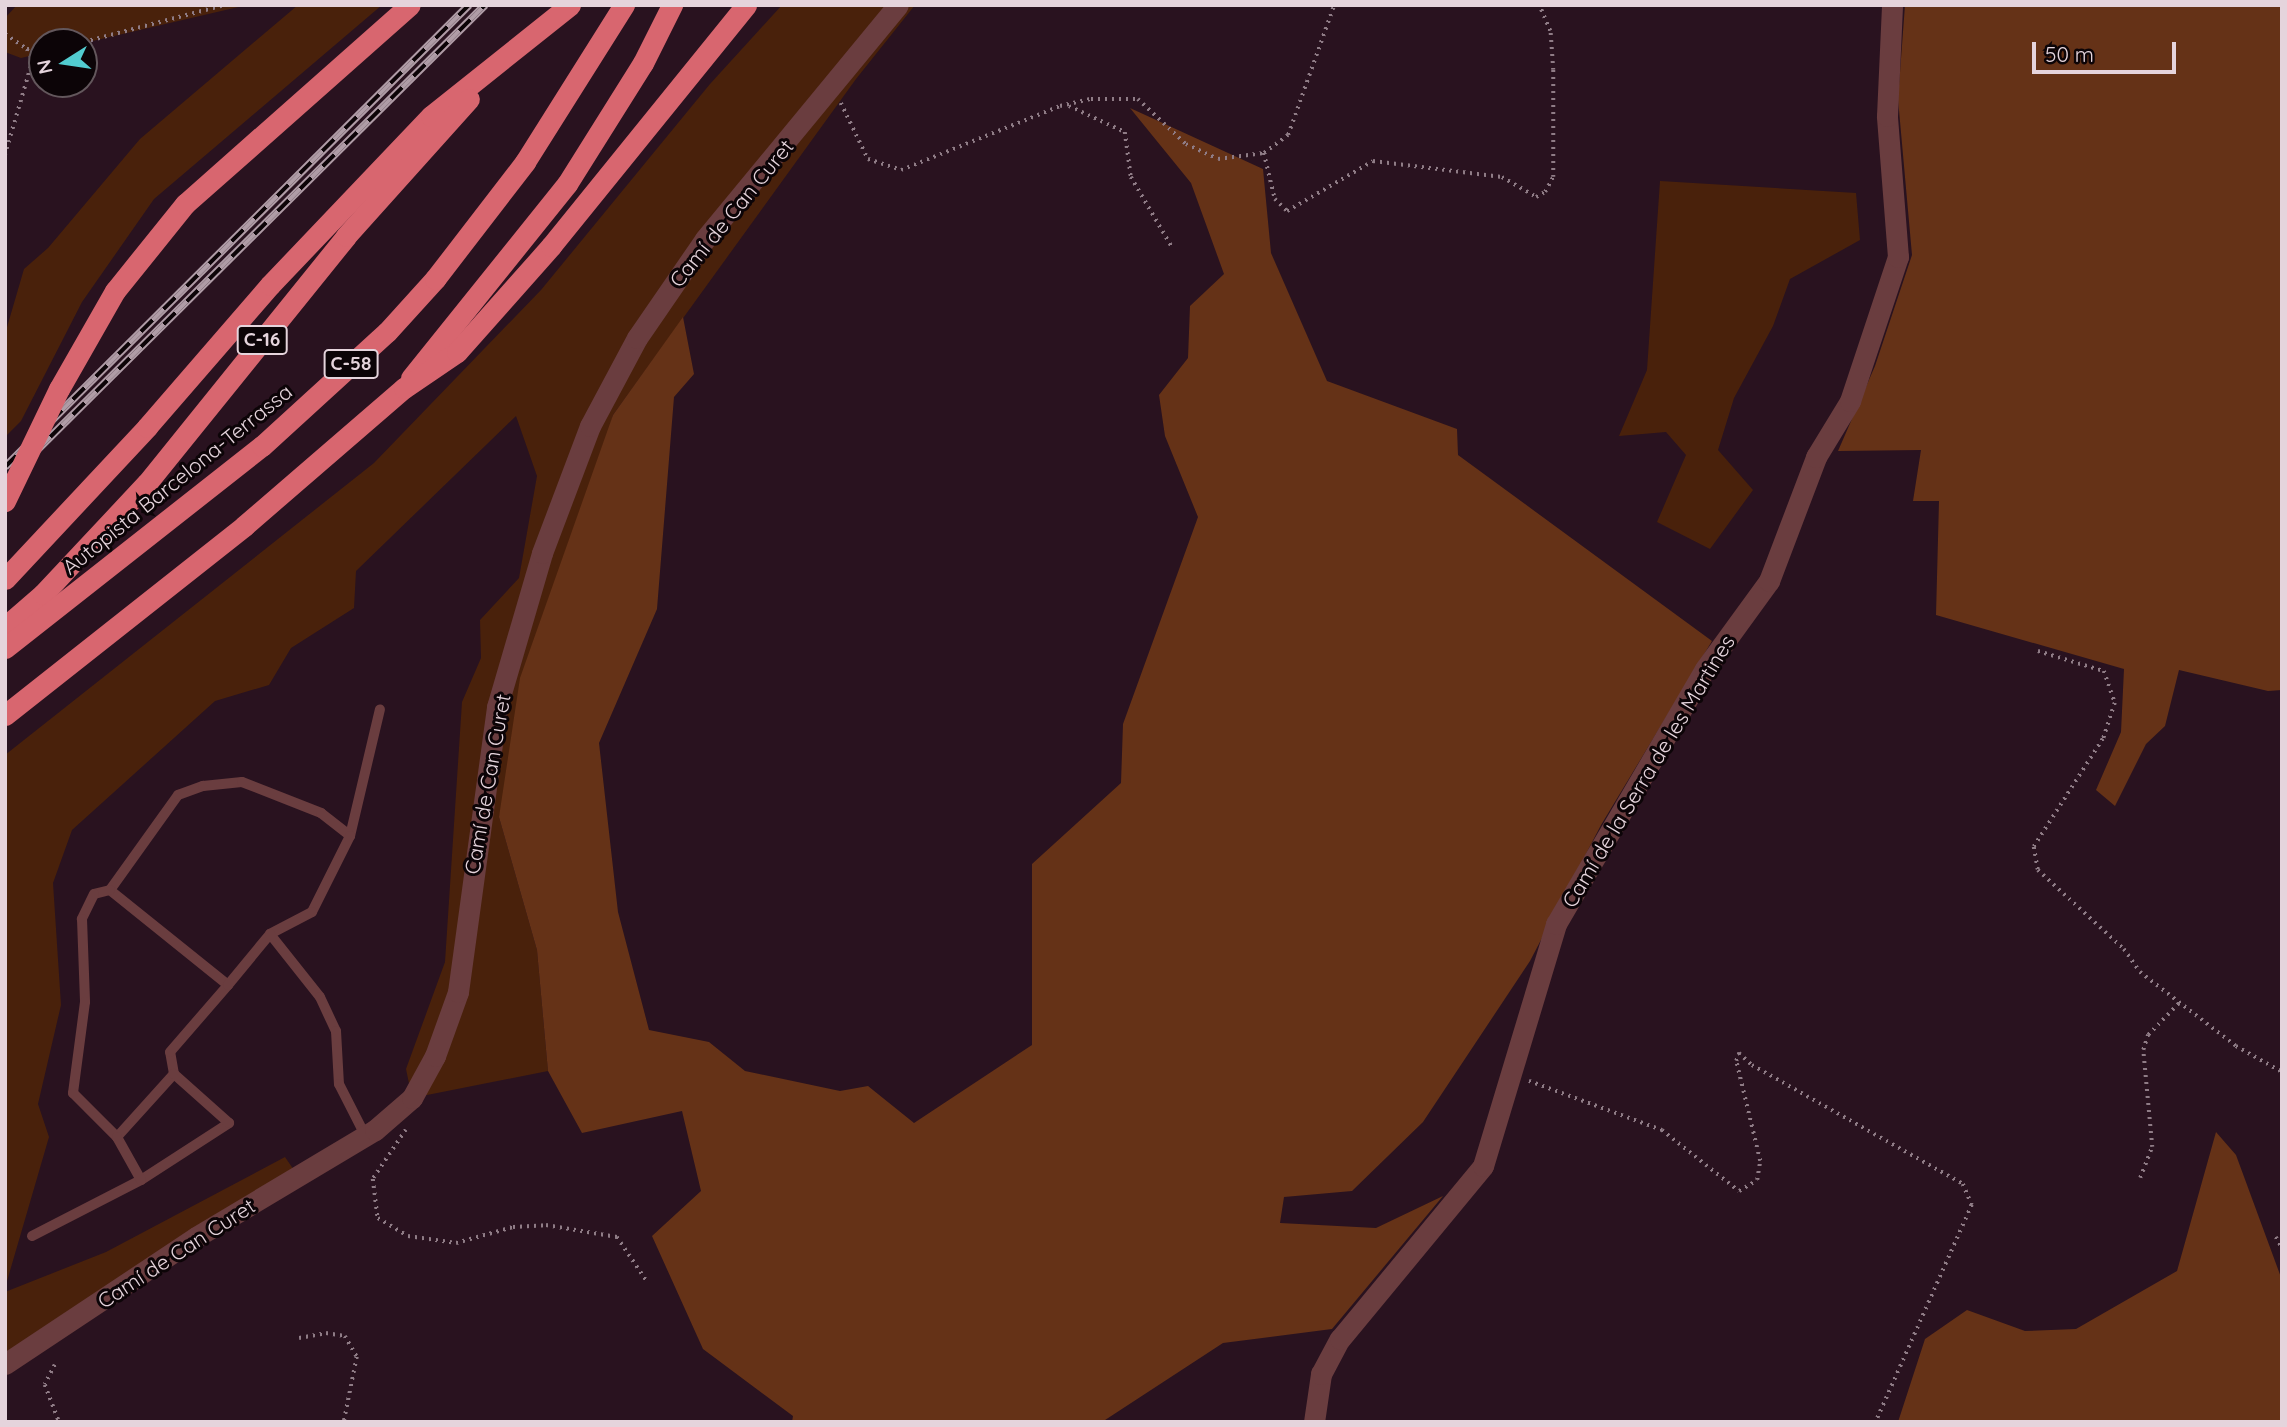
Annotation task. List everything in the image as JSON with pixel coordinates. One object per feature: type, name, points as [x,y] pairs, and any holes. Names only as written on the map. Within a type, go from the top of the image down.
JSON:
[{"type":"highway","points":[[5,501],[59,389],[115,291],[184,204],[410,5]]},
{"type":"highway","name":"C-16","points":[[5,627],[43,594],[147,482],[346,236],[516,49],[570,5]]},
{"type":"highway","name":"C-58","points":[[404,388],[567,184],[643,63],[672,5]]},
{"type":"highway","points":[[5,715],[244,526],[404,388],[457,352],[551,246],[746,5]]},
{"type":"highway","name":"Autopista Barcelona-Terrassa","points":[[5,648],[252,455],[387,332],[484,219],[568,99],[623,8]]},
{"type":"highway","points":[[5,579],[353,196],[430,116],[516,49]]},
{"type":"street","name":"Camí de Can Curet","points":[[5,1364],[196,1237],[365,1135],[412,1098],[435,1056],[458,992],[497,707],[550,529],[590,426],[637,338],[705,239],[834,88],[898,5]]},
{"type":"street","name":"Camí de la Serra de les Martines","points":[[1314,1422],[1321,1374],[1340,1339],[1483,1166],[1514,1075],[1556,924],[1705,669],[1769,581],[1816,457],[1839,423],[1858,380],[1898,257],[1887,116],[1892,5]]},
{"type":"lane","points":[[32,1236],[141,1180],[229,1123],[174,1074],[170,1052],[270,934],[312,912],[350,836],[380,709]]},
{"type":"lane","points":[[141,1180],[117,1137],[73,1093],[85,1002],[82,919],[94,894],[110,890],[163,812],[178,795],[203,786],[242,782],[321,813],[350,836]]},
{"type":"lane","points":[[110,890],[228,985]]},
{"type":"lane","points":[[270,934],[320,997],[336,1031],[339,1084],[365,1135]]},
{"type":"lane","points":[[117,1137],[174,1074]]},
{"type":"path","points":[[98,38],[223,5]]},
{"type":"path","points":[[834,88],[868,159],[901,170],[1067,105],[1091,99],[1138,99],[1185,144],[1218,159],[1264,153],[1288,135],[1334,5]]},
{"type":"path","points":[[1264,153],[1275,200],[1287,211],[1344,174],[1373,161],[1502,177],[1536,197],[1545,192],[1553,177],[1553,70],[1550,31],[1539,5]]},
{"type":"path","points":[[5,34],[27,49],[33,60],[5,156]]},
{"type":"path","points":[[1067,105],[1125,132],[1131,177],[1173,249]]},
{"type":"path","points":[[2038,651],[2104,671],[2115,704],[2103,739],[2034,847],[2038,870],[2123,949],[2140,972],[2236,1046],[2282,1072]]},
{"type":"path","points":[[2140,1178],[2152,1147],[2143,1050],[2148,1035],[2179,1003]]},
{"type":"path","points":[[1514,1075],[1662,1130],[1739,1191],[1757,1180],[1760,1161],[1736,1061],[1739,1053],[1752,1065],[1963,1184],[1972,1205],[1876,1422]]},
{"type":"path","points":[[401,1107],[406,1132],[373,1179],[378,1218],[408,1236],[456,1243],[513,1227],[546,1225],[617,1237],[646,1280]]},
{"type":"path","points":[[2276,1237],[2282,1248]]},
{"type":"path","points":[[299,1338],[326,1333],[345,1336],[357,1357],[344,1422]]},
{"type":"path","points":[[55,1365],[45,1385],[59,1422]]},
{"type":"shaded area","points":[[17,5],[247,5],[98,40],[98,28],[28,28],[28,56],[21,58],[5,52],[5,18]]},
{"type":"shaded area","points":[[298,5],[382,5],[154,199],[82,302],[21,421],[5,437],[5,334],[24,269],[48,248],[140,139]]},
{"type":"shaded area","points":[[782,5],[915,5],[856,79],[613,415],[499,817],[537,950],[548,1071],[412,1098],[406,1069],[445,962],[462,702],[481,658],[480,620],[519,578],[537,476],[516,416],[356,571],[354,608],[291,648],[269,685],[215,701],[72,830],[53,883],[61,1005],[38,1104],[49,1137],[5,1288],[5,755],[374,463],[541,290],[710,84]]},
{"type":"shaded area","points":[[1905,5],[2282,5],[2282,690],[2268,691],[2179,670],[2165,726],[2146,744],[2115,806],[2096,790],[2121,732],[2124,669],[1936,615],[1939,501],[1913,501],[1921,450],[1838,451],[1875,366],[1912,255],[1898,99]]},
{"type":"shaded area","points":[[1130,108],[1263,169],[1271,253],[1327,381],[1457,429],[1458,455],[1712,641],[1601,825],[1530,961],[1423,1122],[1352,1191],[1284,1197],[1280,1223],[1376,1228],[1443,1196],[1332,1329],[1223,1343],[1102,1422],[792,1422],[793,1416],[703,1349],[652,1236],[701,1191],[682,1111],[582,1133],[548,1071],[537,950],[499,817],[520,678],[613,415],[683,317],[694,374],[674,397],[657,609],[599,743],[618,912],[649,1030],[709,1042],[745,1071],[840,1091],[868,1086],[914,1123],[1032,1045],[1032,864],[1121,783],[1123,724],[1198,517],[1165,436],[1159,395],[1188,358],[1190,306],[1224,274],[1191,183]]},
{"type":"shaded area","points":[[1660,181],[1856,193],[1860,240],[1790,279],[1773,326],[1734,398],[1718,450],[1753,490],[1710,549],[1657,522],[1686,455],[1666,432],[1619,436],[1647,370]]},
{"type":"shaded area","points":[[2216,1132],[2236,1155],[2282,1280],[2282,1422],[1898,1422],[1925,1339],[1967,1310],[2025,1331],[2076,1329],[2177,1271]]},
{"type":"shaded area","points":[[285,1157],[298,1176],[5,1355],[5,1292],[106,1252]]},
{"type":"railway","points":[[5,467],[469,5]]},
{"type":"railway","points":[[5,482],[485,5]]}]
